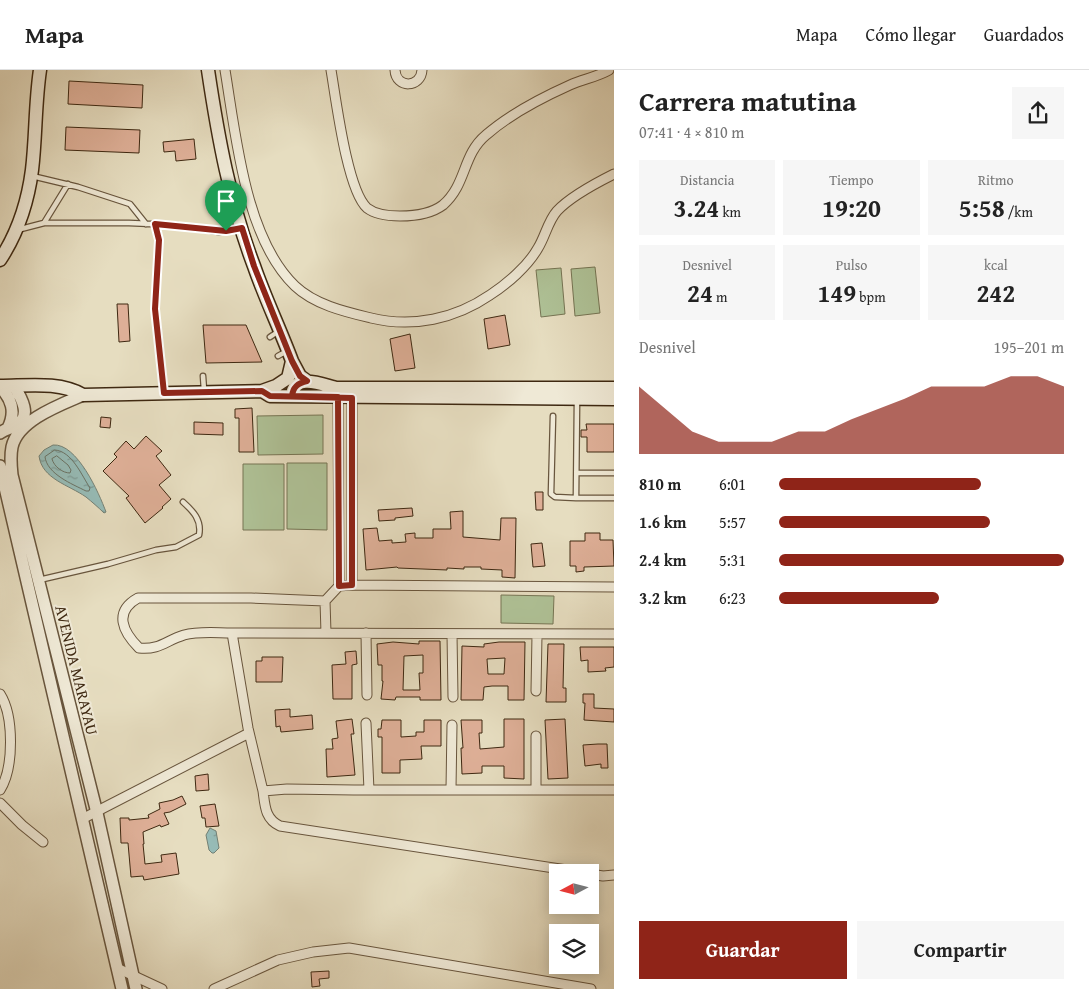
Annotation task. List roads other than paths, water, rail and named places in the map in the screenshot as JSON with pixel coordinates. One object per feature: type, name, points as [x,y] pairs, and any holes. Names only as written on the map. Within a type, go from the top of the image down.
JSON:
[{"type":"main road","points":[[0,260],[15,230],[24,206],[31,175],[40,70]]},
{"type":"main road","points":[[208,70],[224,163],[242,228],[275,334],[286,356],[300,376],[307,381],[337,388],[614,388]]},
{"type":"main road","points":[[0,386],[51,386],[72,389],[83,395],[262,391],[276,386],[288,378],[286,356]]},
{"type":"main road","points":[[292,396],[294,388],[298,384],[307,381]]},
{"type":"main road","points":[[262,391],[270,396],[614,400]]},
{"type":"street","points":[[225,70],[243,175],[252,208],[266,244],[278,266],[296,287],[319,302],[350,313],[379,320],[415,322],[430,321],[470,307],[491,295],[523,266],[537,250],[558,210],[579,194],[614,174]]},
{"type":"street","points":[[330,70],[352,180],[360,199],[368,208],[379,214],[409,216],[424,214],[441,206],[454,194],[472,152],[484,136],[536,102],[571,84],[609,70]]},
{"type":"street","points":[[395,70],[398,80],[403,84],[409,85],[420,79],[422,70]]},
{"type":"street","points":[[0,386],[9,398],[13,416],[4,431]]},
{"type":"street","points":[[4,431],[21,422],[24,413],[22,397],[14,386]]},
{"type":"street","name":"AVENIDA MARAYAU","points":[[83,395],[36,418],[21,430],[12,445],[12,475],[97,813],[136,989]]},
{"type":"street","points":[[338,397],[339,586]]},
{"type":"street","points":[[352,398],[352,585]]},
{"type":"street","name":"AVENIDA MARAYAU","points":[[0,470],[122,989]]},
{"type":"street","points":[[326,633],[325,601],[339,586],[614,587]]},
{"type":"street","points":[[325,601],[251,598],[138,598],[131,602],[124,610],[122,619],[126,633],[138,648],[149,649],[186,635],[232,633],[614,634]]},
{"type":"street","points":[[366,632],[367,694]]},
{"type":"street","points":[[232,633],[249,733],[264,791],[268,818],[274,824],[549,867]]},
{"type":"street","points":[[452,634],[453,697]]},
{"type":"street","points":[[536,691],[537,635]]},
{"type":"street","points":[[0,694],[5,702],[10,731],[8,771],[0,790]]},
{"type":"street","points":[[366,723],[369,790]]},
{"type":"street","points":[[451,790],[452,725]]},
{"type":"street","points":[[82,819],[97,813],[249,733]]},
{"type":"street","points":[[536,736],[536,789]]},
{"type":"street","points":[[264,791],[287,789],[614,790]]},
{"type":"street","points":[[0,804],[43,842]]},
{"type":"street","points":[[599,875],[614,875]]},
{"type":"street","points":[[214,989],[278,960],[313,952],[348,948],[591,989]]},
{"type":"street","points":[[117,968],[162,989]]},
{"type":"lane","points":[[31,175],[68,184],[130,204],[146,224]]},
{"type":"lane","points":[[44,223],[68,184]]},
{"type":"lane","points":[[15,230],[44,223],[155,224],[219,232],[242,228]]},
{"type":"lane","points":[[155,224],[159,240],[155,309],[164,393]]},
{"type":"lane","points":[[203,376],[204,392]]},
{"type":"lane","points":[[576,498],[577,399]]},
{"type":"lane","points":[[552,416],[551,494],[556,497],[614,498]]},
{"type":"lane","points":[[577,473],[614,473]]},
{"type":"lane","points":[[38,580],[108,564],[156,550],[176,547],[192,540],[199,535],[198,519],[182,502]]},
{"type":"water","points":[[53,445],[62,447],[78,460],[98,493],[106,512],[104,513],[86,497],[57,481],[45,470],[39,456],[44,450]]},
{"type":"water","points":[[210,828],[216,831],[219,848],[214,853],[209,850],[206,835]]}]
